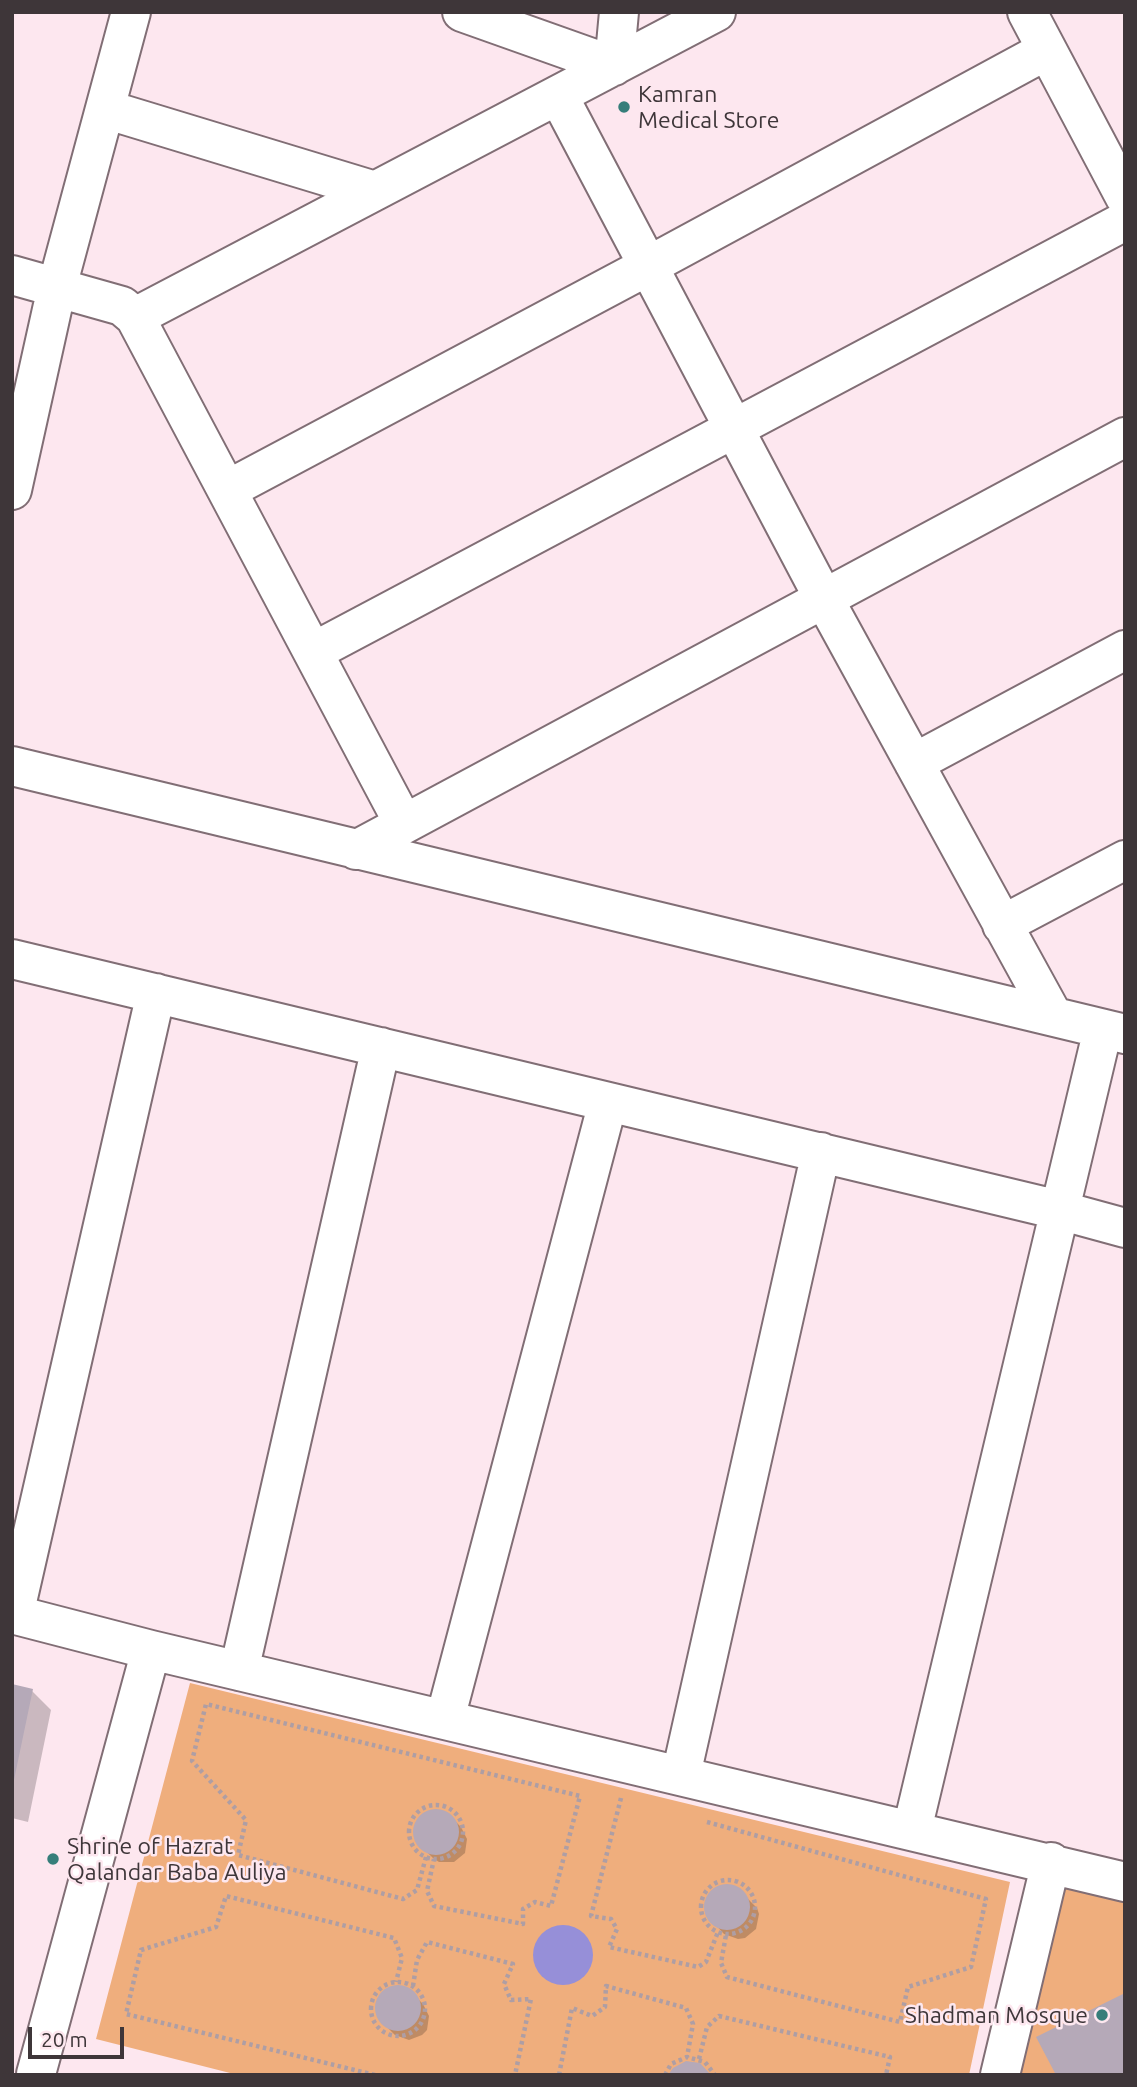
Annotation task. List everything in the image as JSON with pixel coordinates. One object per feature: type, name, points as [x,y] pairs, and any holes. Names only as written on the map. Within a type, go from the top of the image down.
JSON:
[{"type":"street","points":[[12,490],[57,287],[131,12]]},
{"type":"street","points":[[463,12],[614,66]]},
{"type":"street","points":[[614,66],[619,12]]},
{"type":"street","points":[[135,317],[716,12]]},
{"type":"street","points":[[1027,12],[1125,197]]},
{"type":"street","points":[[227,490],[1047,50]]},
{"type":"street","points":[[558,95],[824,599],[1053,1016]]},
{"type":"street","points":[[105,109],[375,191]]},
{"type":"street","points":[[313,652],[1125,221]]},
{"type":"street","points":[[12,275],[122,306],[135,317],[404,824]]},
{"type":"street","points":[[356,850],[1125,437]]},
{"type":"street","points":[[914,763],[1125,650]]},
{"type":"street","points":[[12,765],[1114,1032],[1059,1210],[912,1830]]},
{"type":"street","points":[[1002,925],[1125,860]]},
{"type":"street","points":[[12,959],[1125,1228]]},
{"type":"street","points":[[156,993],[13,1615],[1125,1882]]},
{"type":"street","points":[[239,1671],[381,1047]]},
{"type":"street","points":[[445,1719],[608,1102]]},
{"type":"street","points":[[681,1775],[821,1153]]},
{"type":"street","points":[[12,2069],[36,2075],[151,1650]]},
{"type":"street","points":[[1000,2075],[1051,1863]]},
{"type":"path","points":[[426,1857],[417,1890],[403,1899],[238,1855],[246,1820],[192,1760],[206,1704],[580,1796],[551,1906],[535,1902],[523,1909],[523,1924],[434,1906],[427,1891],[434,1859]]},
{"type":"path","points":[[634,1802],[621,1798],[591,1916],[611,1919],[617,1929],[609,1947],[698,1967],[706,1962],[718,1933]]},
{"type":"path","points":[[434,1805],[451,1809],[458,1816],[463,1832],[458,1849],[452,1855],[434,1859],[426,1857],[413,1846],[410,1828],[418,1812],[434,1805]]},
{"type":"path","points":[[699,1820],[986,1899],[971,1967],[908,1987],[900,2022],[727,1977],[720,1963],[726,1935]]},
{"type":"path","points":[[734,1881],[749,1891],[755,1907],[749,1924],[743,1930],[726,1935],[718,1933],[709,1928],[701,1912],[704,1895],[717,1882],[734,1881]]},
{"type":"path","points":[[375,2075],[126,2014],[141,1950],[216,1927],[226,1896],[394,1938],[402,1958],[396,1982]]},
{"type":"path","points":[[413,1986],[417,1960],[427,1942],[513,1964],[504,1984],[511,2000],[531,1999],[515,2075]]},
{"type":"path","points":[[396,1982],[413,1986],[424,2000],[424,2017],[420,2025],[406,2035],[388,2034],[375,2022],[372,2004],[380,1989],[396,1982]]},
{"type":"path","points":[[559,2075],[572,2008],[592,2015],[605,2007],[606,1986],[686,2008],[693,2024],[687,2057]]},
{"type":"path","points":[[699,2059],[707,2028],[719,2016],[890,2057],[886,2075]]},
{"type":"path","points":[[664,2075],[671,2064],[687,2057],[699,2059],[711,2068],[715,2075]]},
{"type":"shaded area","points":[[190,1683],[1010,1882],[969,2075],[238,2075],[96,2039]]},
{"type":"shaded area","points":[[1051,1862],[1125,1880],[1125,2075],[1000,2075]]},
{"type":"shaded area","points":[[563,1925],[580,1930],[588,1938],[593,1955],[588,1972],[580,1980],[563,1985],[546,1980],[538,1972],[533,1955],[538,1938],[546,1930]]},
{"type":"building","points":[[12,1684],[33,1689],[13,1785],[12,1784]]},
{"type":"building","points":[[436,1809],[452,1816],[459,1832],[452,1848],[436,1855],[420,1848],[413,1832],[420,1816]]},
{"type":"building","points":[[727,1884],[743,1891],[750,1907],[743,1923],[727,1930],[711,1923],[704,1907],[711,1891]]},
{"type":"building","points":[[398,1985],[414,1992],[421,2008],[414,2024],[398,2031],[382,2024],[375,2008],[382,1992]]},
{"type":"building","name":"Shadman Mosque","points":[[1125,1993],[1125,2075],[1056,2075],[1036,2037]]},
{"type":"building","points":[[686,2061],[700,2063],[711,2075],[668,2075],[673,2068]]},
{"type":"place","name":"Kamran Medical Store","points":[[624,107]]},
{"type":"place","name":"Shrine of Hazrat Qalandar Baba Auliya","points":[[53,1859]]},
{"type":"place","name":"Shadman Mosque","points":[[1102,2015]]}]
